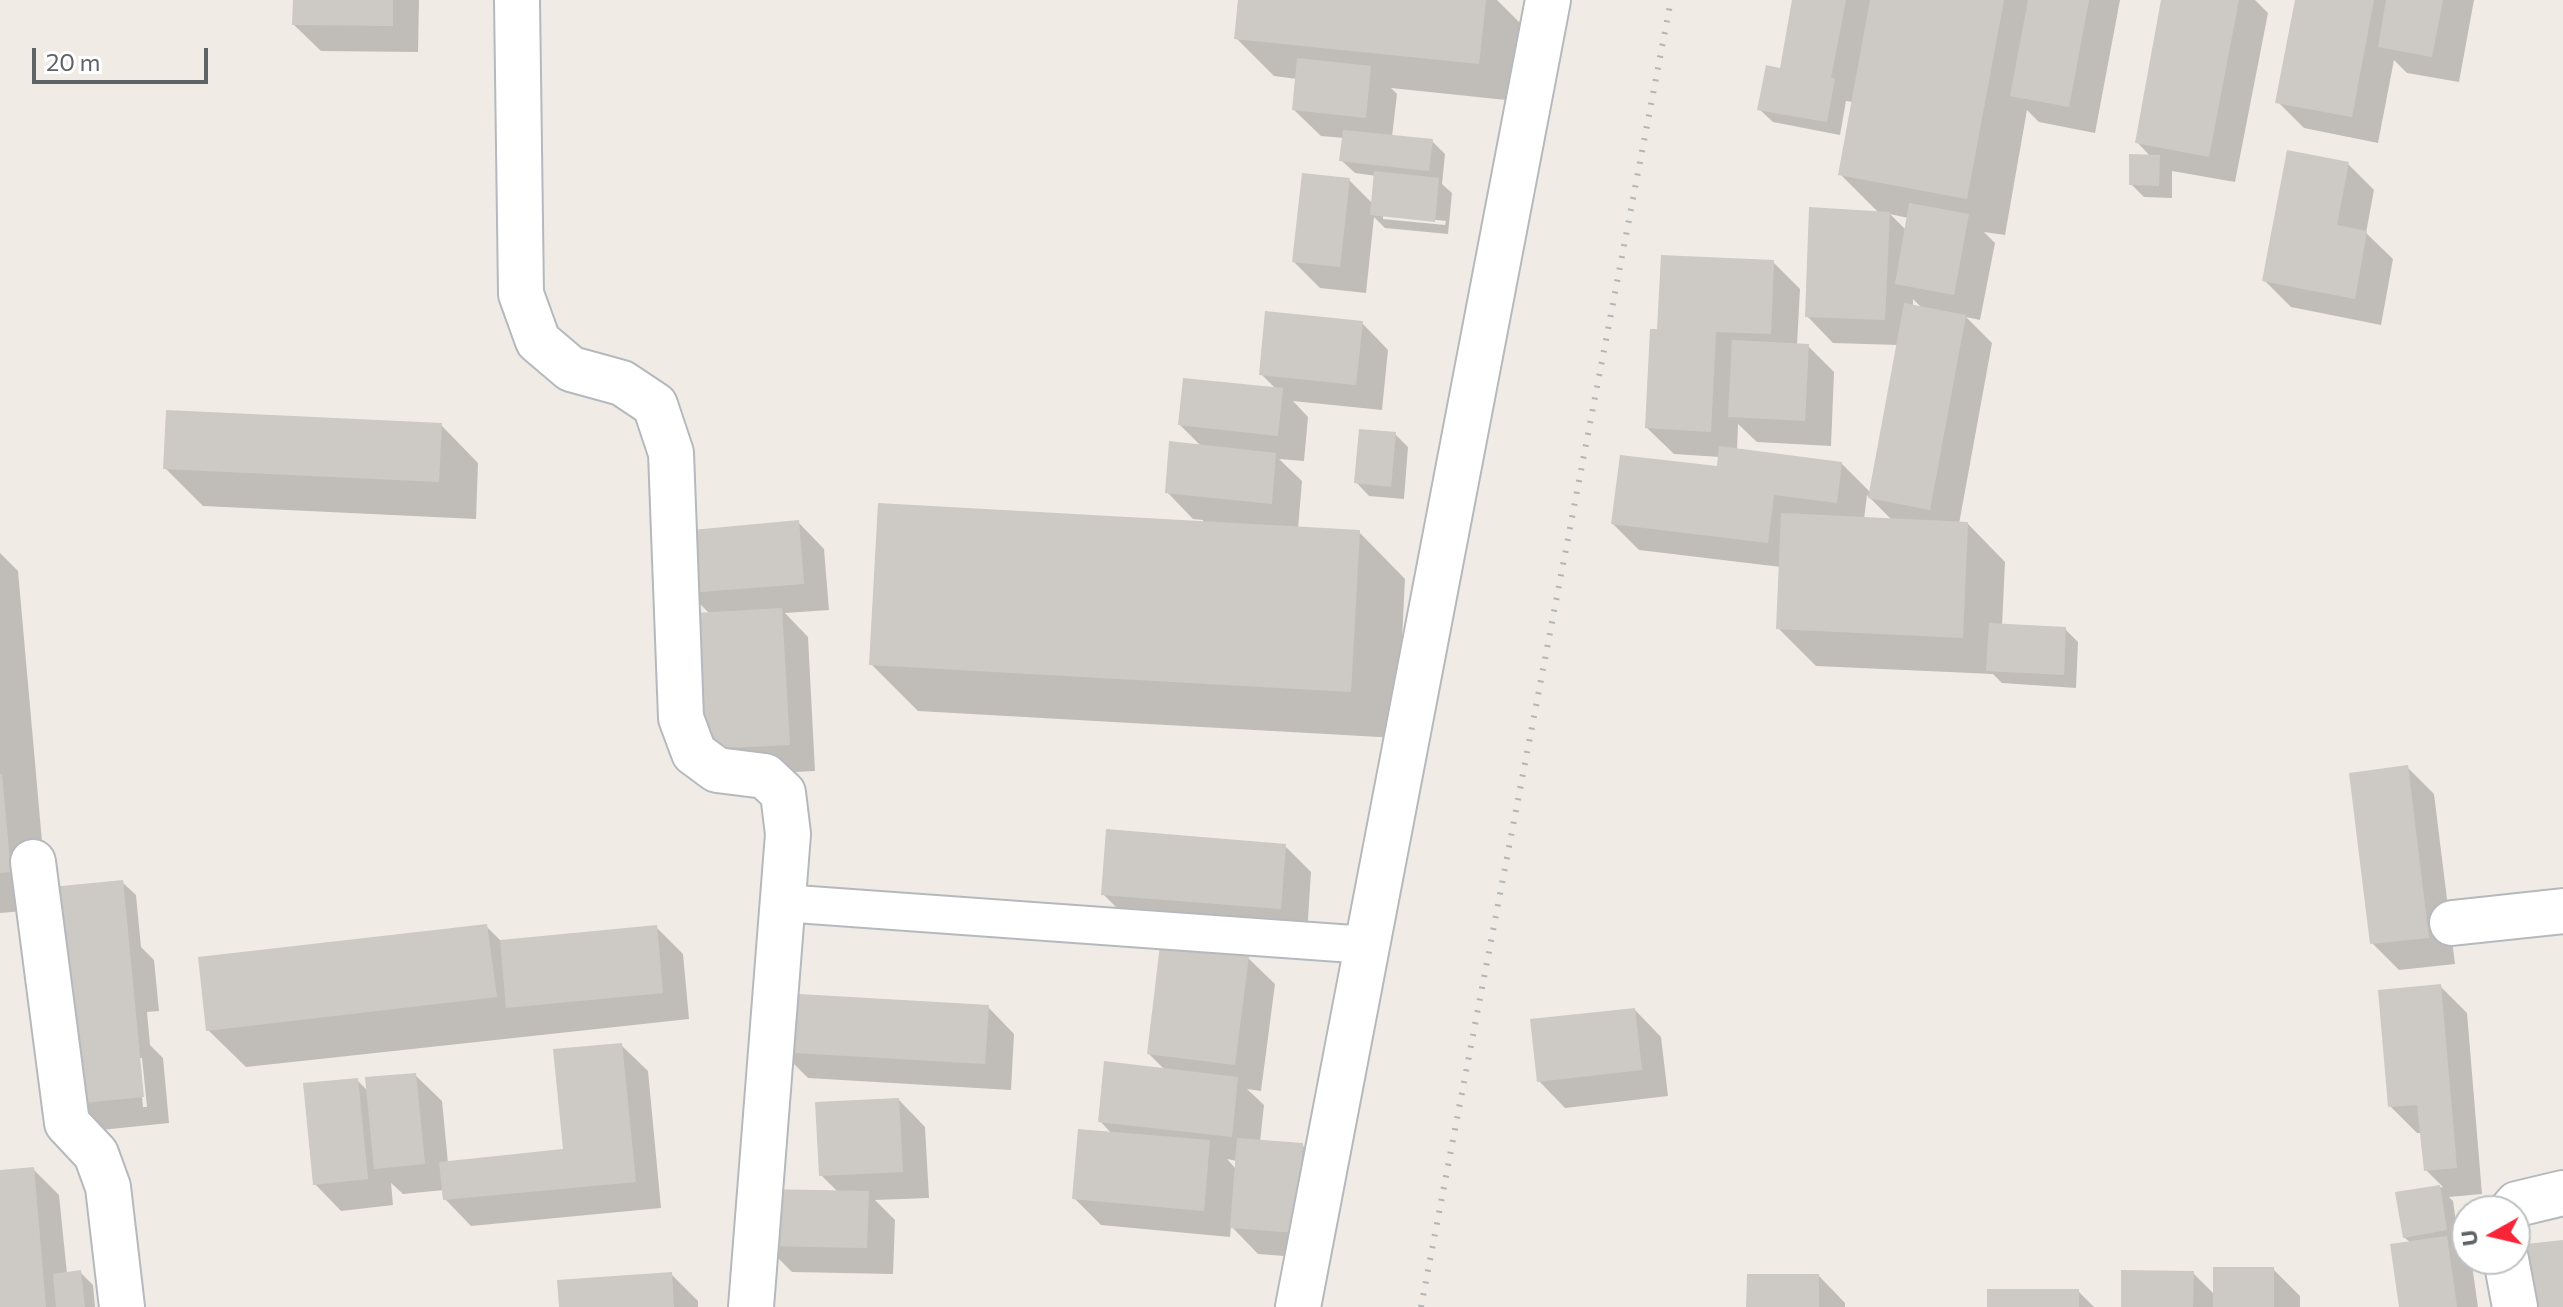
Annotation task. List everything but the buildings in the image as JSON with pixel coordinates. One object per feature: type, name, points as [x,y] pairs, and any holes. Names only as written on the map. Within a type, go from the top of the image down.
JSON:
[{"type":"street","points":[[517,0],[521,294],[538,341],[571,369],[622,383],[655,405],[671,453],[681,718],[694,753],[717,770],[765,776],[783,793],[788,834],[751,1307]]},
{"type":"street","points":[[1298,1307],[1548,0]]},
{"type":"street","points":[[33,862],[67,1123],[96,1154],[108,1187],[122,1307]]},
{"type":"street","points":[[2452,923],[2563,911]]},
{"type":"street","points":[[2531,1201],[2563,1193]]},
{"type":"street","points":[[2509,1275],[2515,1307]]},
{"type":"lane","points":[[782,903],[1367,945]]},
{"type":"railway","points":[[1421,1307],[1671,0]]}]
